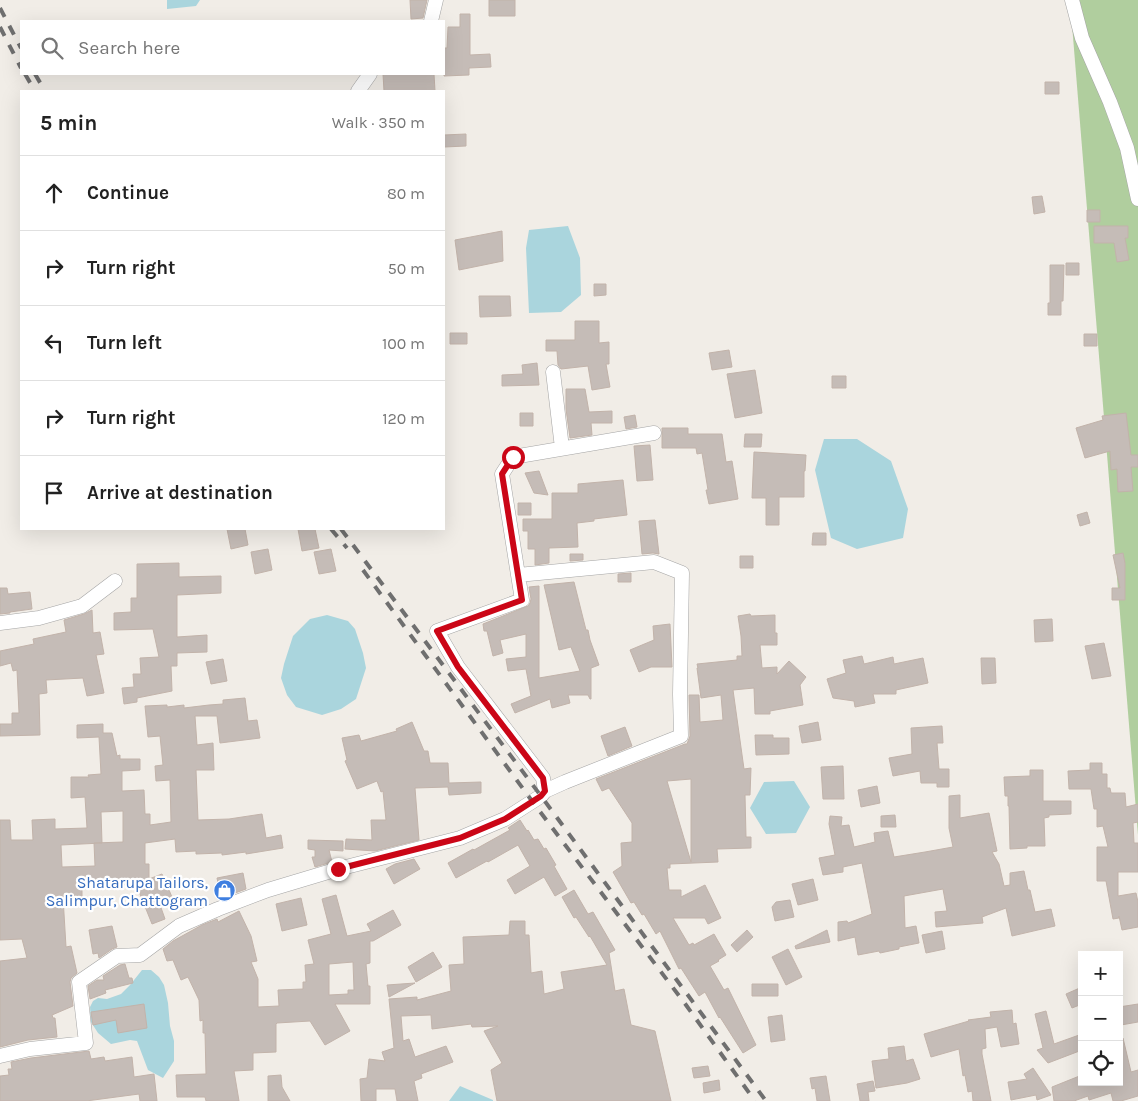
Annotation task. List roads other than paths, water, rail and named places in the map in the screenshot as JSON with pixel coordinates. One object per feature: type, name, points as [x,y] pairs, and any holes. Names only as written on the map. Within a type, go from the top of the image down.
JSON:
[{"type":"street","points":[[431,20],[436,0]]},
{"type":"street","points":[[1072,0],[1082,38],[1110,102],[1127,148],[1138,199]]},
{"type":"street","points":[[359,90],[369,75]]},
{"type":"street","points":[[553,372],[562,448]]},
{"type":"street","points":[[545,791],[543,778],[458,667],[437,631],[522,600],[502,474],[513,457],[654,433]]},
{"type":"street","points":[[0,1056],[30,1049],[86,1043],[79,982],[117,956],[140,955],[179,926],[268,890],[338,869],[460,838],[505,819],[541,796],[545,791],[681,736],[682,573],[654,562],[518,575]]},
{"type":"street","points":[[0,623],[38,618],[82,606],[115,582]]},
{"type":"water","points":[[167,0],[200,0],[196,6],[167,9]]},
{"type":"water","points":[[568,226],[580,258],[581,295],[561,312],[529,313],[526,248],[529,230]]},
{"type":"water","points":[[824,439],[857,439],[891,461],[908,509],[903,538],[857,549],[831,538],[815,470]]},
{"type":"water","points":[[327,615],[348,621],[355,629],[366,668],[356,699],[341,709],[322,715],[296,707],[287,695],[281,678],[293,636],[310,619]]},
{"type":"water","points":[[794,781],[810,807],[796,833],[766,834],[750,808],[764,782]]},
{"type":"water","points":[[142,970],[151,970],[159,977],[164,985],[168,1003],[170,1026],[174,1041],[174,1061],[163,1078],[148,1070],[137,1041],[130,1040],[111,1044],[98,1033],[91,1022],[90,1007],[93,1001],[98,998],[107,999],[121,994]]},
{"type":"water","points":[[460,1086],[493,1100],[493,1101],[449,1101]]},
{"type":"railway","points":[[0,8],[20,46]]},
{"type":"railway","points":[[0,27],[20,66]]},
{"type":"railway","points":[[26,75],[34,90]]},
{"type":"railway","points":[[36,75],[44,90]]},
{"type":"railway","points":[[332,530],[347,548]]},
{"type":"railway","points":[[342,530],[766,1101]]},
{"type":"railway","points":[[363,570],[532,801],[686,1005],[755,1101]]},
{"type":"place","name":"Shatarupa Tailors, Salimpur, Chattogram","points":[[224,891]]}]
